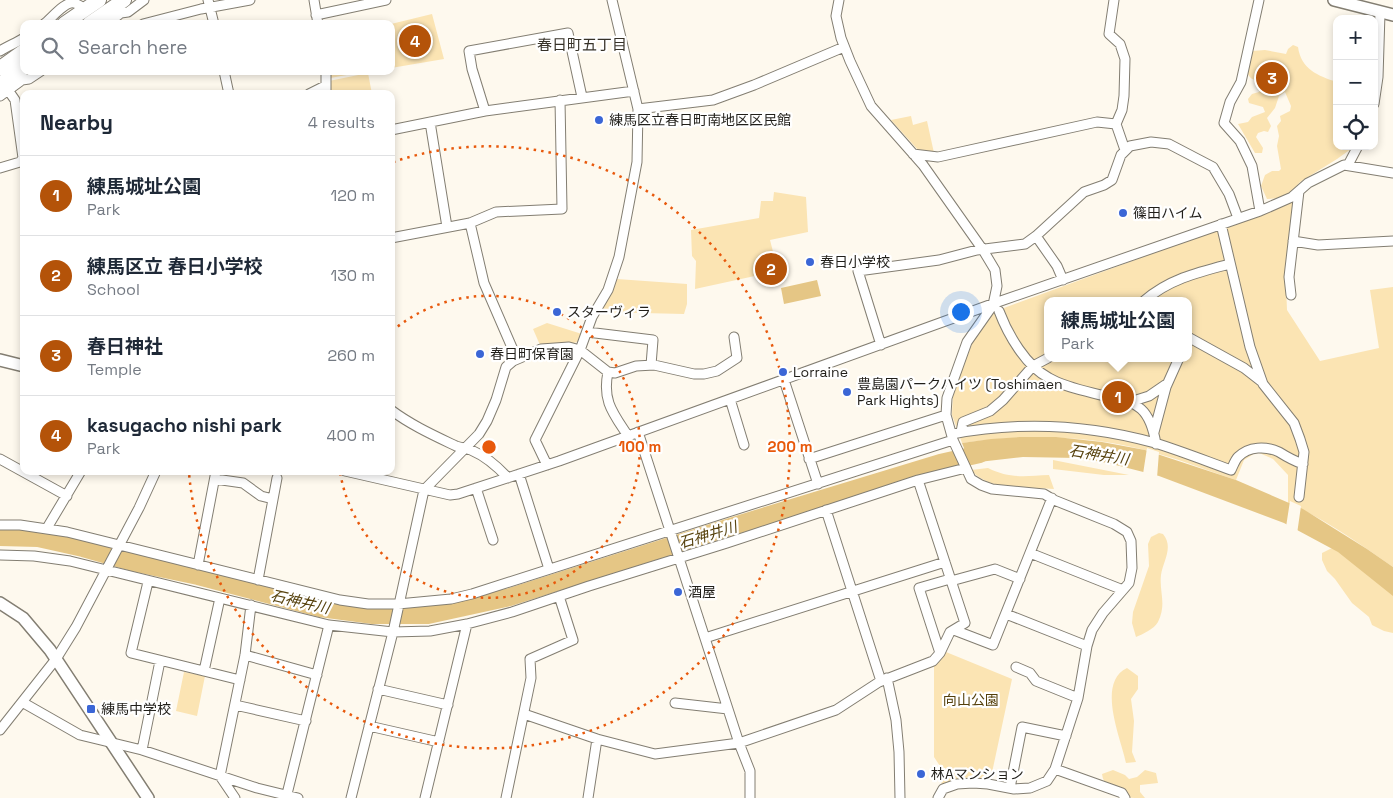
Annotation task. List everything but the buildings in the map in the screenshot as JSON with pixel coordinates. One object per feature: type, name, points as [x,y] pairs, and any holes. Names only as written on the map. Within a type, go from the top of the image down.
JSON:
[{"type":"main road","points":[[70,20],[99,0]]},
{"type":"main road","points":[[95,20],[124,0]]},
{"type":"main road","points":[[0,68],[20,54]]},
{"type":"main road","points":[[4,87],[20,72]]},
{"type":"street","points":[[113,20],[121,13],[128,12],[144,0]]},
{"type":"street","points":[[156,20],[209,4],[250,0]]},
{"type":"street","points":[[314,0],[317,19],[359,3],[386,0]]},
{"type":"street","points":[[547,465],[535,440],[580,350],[592,317],[608,290],[619,257],[637,162],[638,109],[612,0]]},
{"type":"street","points":[[839,0],[836,16],[844,47],[872,106],[914,154],[983,250],[995,270],[997,286],[996,308],[1006,329],[1033,366],[1048,378],[1065,385],[1130,402],[1142,409],[1150,422],[1156,444]]},
{"type":"street","points":[[1114,0],[1109,34],[1120,44],[1125,59],[1124,96],[1122,110],[1116,124],[1125,150]]},
{"type":"street","points":[[1260,0],[1241,82],[1230,102],[1224,123],[1240,141],[1252,166],[1260,211]]},
{"type":"street","points":[[1334,0],[1393,15]]},
{"type":"street","points":[[50,20],[60,4],[73,3],[86,9]]},
{"type":"street","points":[[209,4],[213,20]]},
{"type":"street","points":[[1378,77],[1380,13]]},
{"type":"street","points":[[486,111],[472,69],[469,51],[568,33],[582,97]]},
{"type":"street","points":[[0,51],[20,41]]},
{"type":"street","points":[[638,109],[713,100],[844,47]]},
{"type":"street","points":[[0,96],[4,87],[30,79],[36,75]]},
{"type":"street","points":[[225,75],[228,90]]},
{"type":"street","points":[[325,90],[326,75]]},
{"type":"street","points":[[4,87],[15,100],[20,141]]},
{"type":"street","points":[[395,129],[486,111],[634,91]]},
{"type":"street","points":[[395,237],[470,223],[496,212],[562,209],[560,100]]},
{"type":"street","points":[[430,122],[447,227]]},
{"type":"street","points":[[914,154],[938,157],[1097,122],[1116,124]]},
{"type":"street","points":[[881,345],[858,271],[939,260],[977,250],[1025,244],[1084,192],[1112,180],[1121,155],[1130,146],[1151,142],[1169,144],[1213,167],[1229,194],[1238,218]]},
{"type":"street","points":[[1348,165],[1356,150]]},
{"type":"street","points":[[0,168],[20,162]]},
{"type":"street","points":[[370,475],[450,495],[476,488],[547,465],[881,345],[996,308],[1063,280],[1260,211],[1292,197],[1308,183],[1344,164],[1393,173]]},
{"type":"street","points":[[1291,295],[1289,278],[1299,191]]},
{"type":"street","points":[[470,223],[484,283],[517,359]]},
{"type":"street","points":[[1221,224],[1250,347],[1262,382]]},
{"type":"street","points":[[1036,236],[1057,266],[1063,280]]},
{"type":"street","points":[[1294,241],[1318,245],[1393,241]]},
{"type":"street","points":[[1148,297],[1172,282],[1230,264]]},
{"type":"street","points":[[938,798],[943,789],[957,784],[988,784],[1010,788],[1030,788],[1047,781],[1055,769],[1078,698],[1088,646],[1096,622],[1129,583],[1132,568],[1131,541],[1127,532],[1114,524],[1044,494],[992,489],[971,479],[946,416],[947,398],[967,342],[996,308]]},
{"type":"street","points":[[587,332],[652,340],[651,366]]},
{"type":"street","points":[[351,798],[393,632],[424,490],[479,434],[496,400],[506,367],[517,359],[541,349],[569,347],[580,350],[608,372],[615,373],[636,366],[651,366],[704,374],[717,371],[737,358],[734,337]]},
{"type":"street","points":[[1192,341],[1244,368],[1262,382],[1294,423],[1304,452],[1299,497]]},
{"type":"street","points":[[0,360],[20,365]]},
{"type":"street","points":[[961,432],[962,422],[990,411],[1003,400],[1033,366],[1044,360]]},
{"type":"street","points":[[1154,432],[1168,382],[1177,362]]},
{"type":"street","points":[[608,372],[605,386],[606,399],[613,414],[628,436]]},
{"type":"street","points":[[784,380],[818,484]]},
{"type":"street","points":[[1130,402],[1149,396],[1168,382]]},
{"type":"street","points":[[730,399],[744,445]]},
{"type":"street","points":[[395,413],[426,432],[470,450],[494,464],[508,478]]},
{"type":"street","points":[[809,459],[946,416]]},
{"type":"street","points":[[0,525],[47,528],[340,600],[368,604],[398,604],[451,599],[472,594],[818,484],[953,437],[961,432],[985,428],[1017,426],[1058,427],[1109,433],[1156,444],[1231,470],[1237,458],[1247,450],[1257,448],[1268,448],[1303,464]]},
{"type":"street","points":[[638,432],[739,743],[750,771],[750,798]]},
{"type":"street","points":[[0,459],[20,470]]},
{"type":"street","points":[[0,555],[34,556],[70,561],[329,626],[393,632],[430,631],[467,624],[512,612],[918,480],[966,468]]},
{"type":"street","points":[[519,474],[549,569]]},
{"type":"street","points":[[28,475],[67,496]]},
{"type":"street","points":[[47,528],[79,475]]},
{"type":"street","points":[[0,730],[56,659],[85,611],[154,475]]},
{"type":"street","points":[[198,565],[216,475],[243,483],[261,496],[273,499]]},
{"type":"street","points":[[258,580],[277,478]]},
{"type":"street","points":[[524,714],[597,740],[655,754],[739,743],[836,710],[884,680],[933,661],[940,653],[950,632],[965,623],[918,480]]},
{"type":"street","points":[[476,488],[493,540]]},
{"type":"street","points":[[954,630],[993,645],[1052,498]]},
{"type":"street","points":[[826,510],[896,720],[900,798]]},
{"type":"street","points":[[1030,553],[1123,590]]},
{"type":"street","points":[[705,638],[945,562]]},
{"type":"street","points":[[940,653],[919,588],[995,569],[1020,579]]},
{"type":"street","points":[[148,582],[131,654],[240,680]]},
{"type":"street","points":[[506,798],[532,678],[530,659],[573,640],[559,596]]},
{"type":"street","points":[[204,671],[220,598]]},
{"type":"street","points":[[0,603],[28,622],[56,659],[148,798]]},
{"type":"street","points":[[235,798],[220,776],[245,655],[251,605]]},
{"type":"street","points":[[1006,614],[1088,646]]},
{"type":"street","points":[[425,798],[467,624]]},
{"type":"street","points":[[286,796],[329,626]]},
{"type":"street","points":[[245,655],[317,675]]},
{"type":"street","points":[[142,750],[160,661]]},
{"type":"street","points":[[1016,667],[1030,673],[1036,681],[1078,698]]},
{"type":"street","points":[[378,689],[448,705]]},
{"type":"street","points":[[22,702],[66,729],[80,735],[142,750],[258,788],[298,798]]},
{"type":"street","points":[[675,704],[728,709]]},
{"type":"street","points":[[235,705],[306,721]]},
{"type":"street","points":[[369,726],[439,742]]},
{"type":"street","points":[[1010,788],[1022,727],[1066,736]]},
{"type":"street","points":[[588,798],[597,740]]},
{"type":"street","points":[[1055,769],[1122,793],[1125,798]]},
{"type":"green space","points":[[432,14],[444,59],[395,67],[395,23]]},
{"type":"green space","points":[[1293,45],[1298,47],[1300,55],[1307,66],[1317,74],[1333,81],[1333,150],[1350,150],[1300,182],[1290,194],[1281,198],[1267,199],[1261,186],[1265,175],[1281,169],[1277,146],[1279,136],[1277,126],[1281,121],[1280,116],[1290,111],[1291,106],[1285,92],[1279,96],[1275,108],[1267,118],[1271,126],[1268,132],[1258,133],[1256,137],[1263,148],[1262,153],[1255,153],[1238,124],[1248,122],[1252,117],[1265,112],[1263,107],[1249,103],[1248,99],[1252,94],[1259,92],[1264,84],[1276,86],[1281,83],[1281,74],[1278,66],[1265,65],[1259,81],[1250,77],[1247,72],[1252,51],[1265,50],[1286,54]]},
{"type":"green space","points":[[330,75],[347,75],[330,78]]},
{"type":"green space","points":[[358,75],[368,75],[371,90],[329,90],[329,81]]},
{"type":"green space","points":[[911,116],[913,125],[927,121],[934,153],[919,151],[891,120]]},
{"type":"green space","points":[[774,192],[806,197],[808,232],[770,240],[778,271],[695,289],[696,261],[692,256],[691,230],[759,218],[761,201],[773,201]]},
{"type":"green space","points":[[1294,201],[1286,285],[1287,310],[1320,361],[1379,348],[1370,290],[1393,287],[1393,567],[1329,524],[1288,503],[1288,475],[1273,459],[1257,452],[1244,460],[1236,480],[1157,453],[1100,441],[1031,437],[962,443],[952,415],[953,394],[973,341],[993,312]]},
{"type":"green space","points":[[617,279],[687,284],[687,304],[684,314],[601,312]]},
{"type":"green space","points":[[547,323],[582,334],[579,341],[575,343],[540,345],[533,329]]},
{"type":"green space","points":[[1053,460],[1129,475],[1104,475],[1053,469]]},
{"type":"green space","points":[[988,468],[1011,475],[1049,475],[1054,489],[998,485],[978,477],[971,470]]},
{"type":"green space","points":[[1159,533],[1163,534],[1168,544],[1161,575],[1161,616],[1156,625],[1136,637],[1132,623],[1133,612],[1149,566],[1148,544],[1151,537]]},
{"type":"green space","points":[[1336,546],[1393,594],[1393,633],[1372,625],[1369,617],[1352,603],[1327,571],[1322,560],[1322,553]]},
{"type":"green space","name":"向山公園","points":[[946,652],[1012,679],[990,782],[942,787],[940,766],[934,757],[934,664]]},
{"type":"green space","points":[[1127,668],[1138,676],[1138,689],[1131,699],[1134,721],[1132,752],[1136,762],[1126,763],[1116,726],[1112,698],[1113,686],[1118,675]]},
{"type":"green space","points":[[184,672],[205,676],[197,716],[176,711]]},
{"type":"green space","points":[[1113,770],[1125,775],[1129,779],[1137,777],[1145,770],[1156,773],[1158,783],[1140,785],[1140,792],[1145,798],[1124,797],[1116,794],[1104,782],[1102,774]]},
{"type":"water","points":[[817,280],[821,296],[784,304],[781,288]]},
{"type":"water","points":[[1020,437],[1056,437],[1102,442],[1145,450],[1236,480],[1303,509],[1393,567],[1393,596],[1338,552],[1284,523],[1159,476],[1108,463],[1078,458],[1023,457],[970,463],[962,443]]},
{"type":"pier","points":[[1147,448],[1159,452],[1157,478],[1143,474]]},
{"type":"pier","points":[[1290,501],[1301,506],[1297,534],[1286,527]]},
{"type":"waterway","name":"石神井川","points":[[0,537],[38,538],[136,563],[198,576],[320,608],[373,615],[428,615],[510,597],[940,463],[980,454]]},
{"type":"place","name":"kasugacho nishi park","points":[[415,41]]},
{"type":"place","name":"春日神社","points":[[1272,78]]},
{"type":"place","name":"練馬区立春日町南地区区民館","points":[[599,120]]},
{"type":"place","name":"篠田ハイム","points":[[1123,213]]},
{"type":"place","name":"春日小学校","points":[[810,262]]},
{"type":"place","name":"練馬区立 春日小学校","points":[[771,269]]},
{"type":"place","name":"スターヴィラ","points":[[557,312]]},
{"type":"place","name":"春日町保育園","points":[[480,354]]},
{"type":"place","name":"Lorraine","points":[[783,372]]},
{"type":"place","name":"豊島園パークハイツ (Toshimaen Park Hights)","points":[[847,392]]},
{"type":"place","name":"練馬城址公園","points":[[1118,397]]},
{"type":"place","name":"酒屋","points":[[678,592]]},
{"type":"place","name":"練馬中学校","points":[[91,709]]},
{"type":"place","name":"林Aマンション","points":[[921,774]]},
{"type":"district","name":"春日町五丁目","points":[[582,45]]}]
